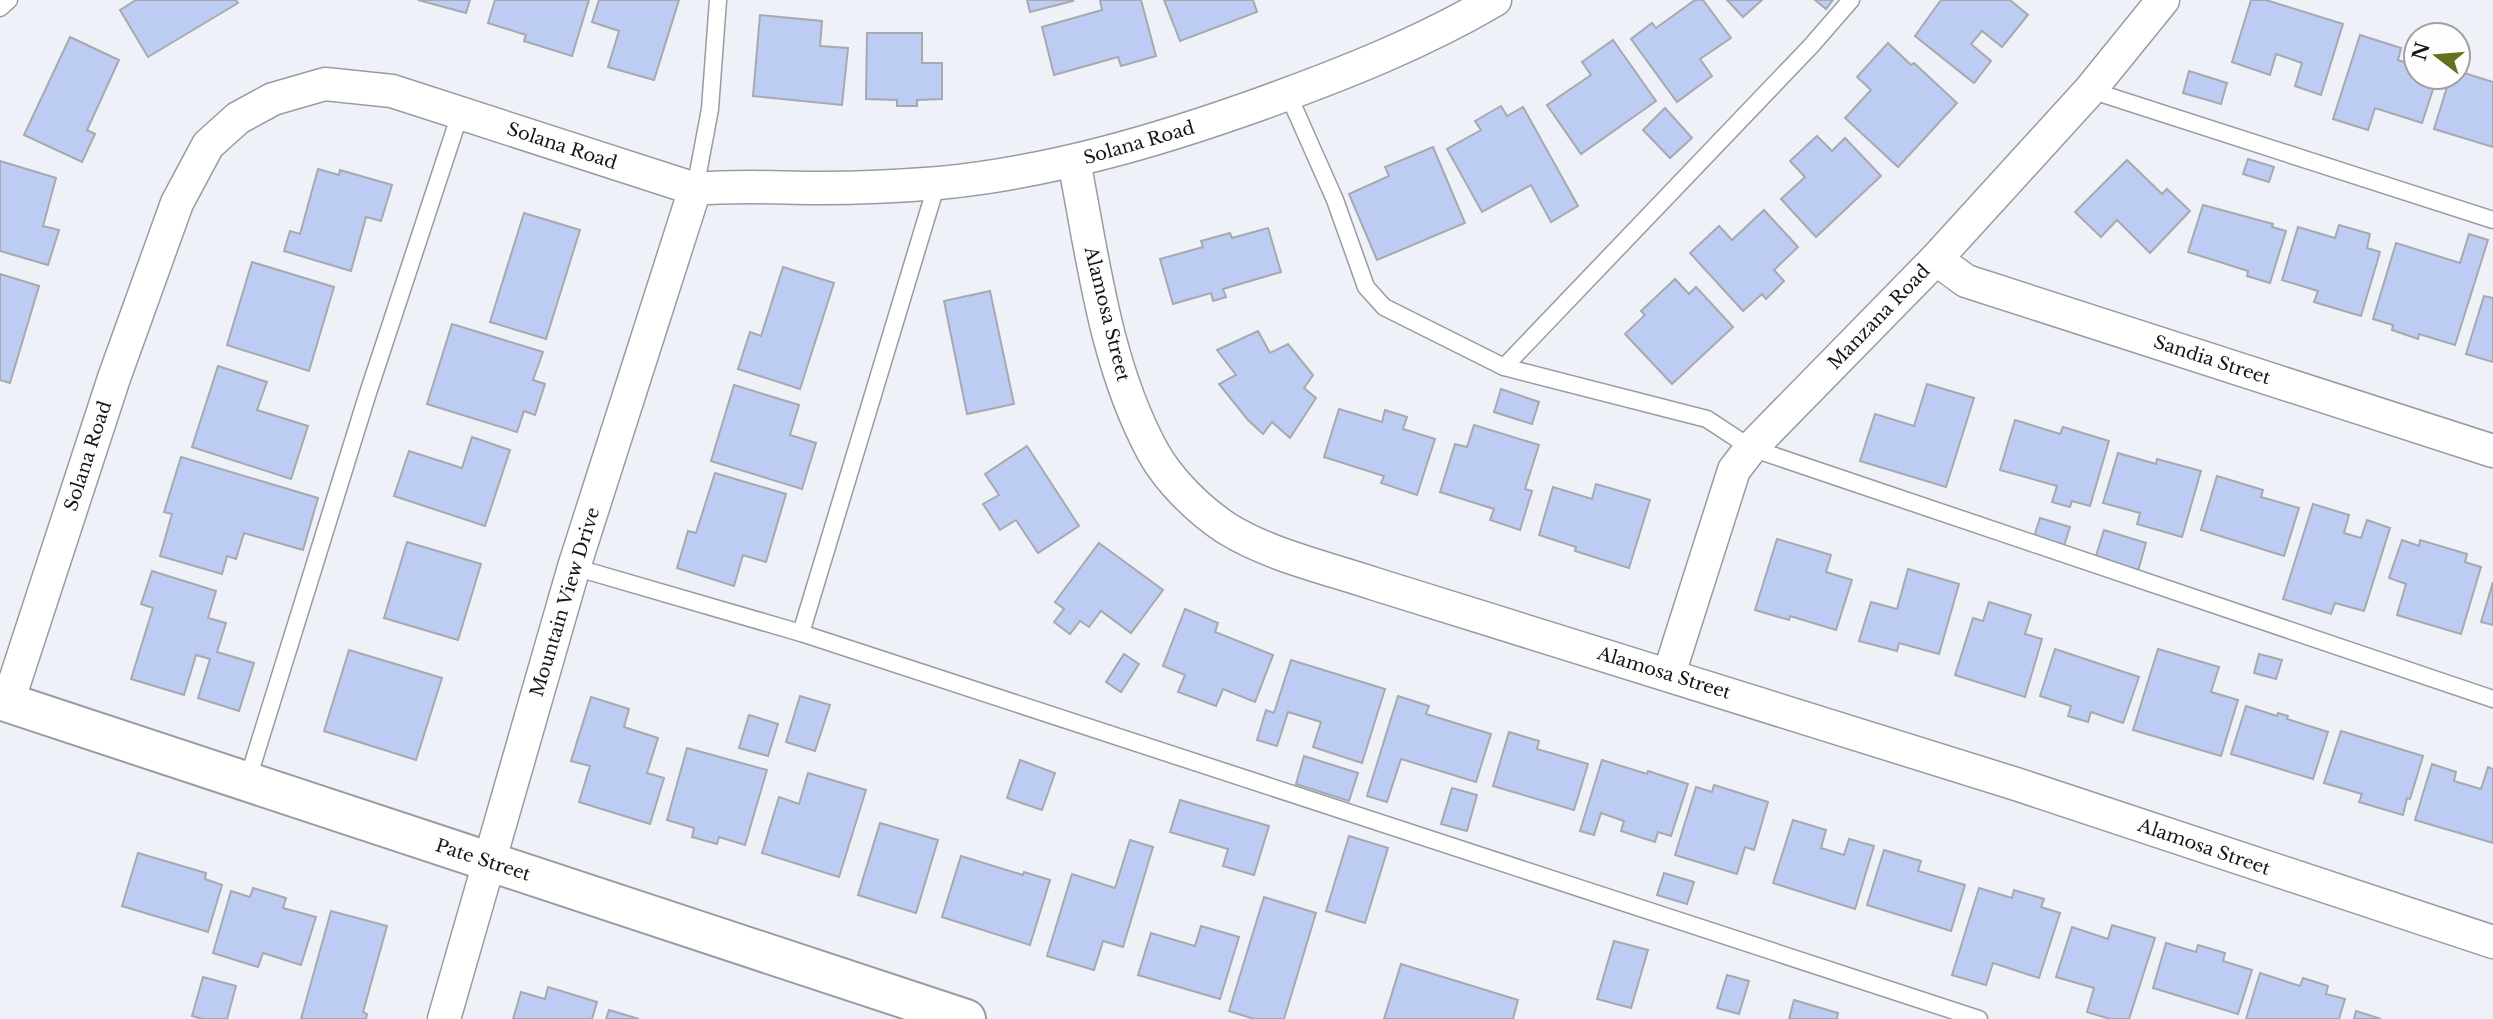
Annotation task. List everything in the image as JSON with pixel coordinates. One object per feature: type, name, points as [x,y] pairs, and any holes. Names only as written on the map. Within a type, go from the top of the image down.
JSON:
[{"type":"street","name":"Solana Road","points":[[4,701],[177,203],[208,145],[238,118],[273,99],[325,84],[393,91],[695,189],[732,186],[825,188],[937,183],[1074,161],[1177,134],[1387,55],[1458,22],[1495,0]]},
{"type":"street","name":"Manzana Road","points":[[1669,674],[1734,470],[1751,448],[1936,259],[2090,90],[2163,0]]},
{"type":"street","name":"Alamosa Street","points":[[1074,161],[1099,290],[1122,380],[1154,453],[1199,506],[1227,528],[1276,551],[2016,784],[2493,942]]},
{"type":"street","name":"Mountain View Drive","points":[[444,1019],[574,567],[695,189]]},
{"type":"street","name":"Sandia Street","points":[[1936,259],[1966,281],[2493,451]]},
{"type":"street","name":"Pate Street","points":[[4,701],[966,1019]]},
{"type":"lane","points":[[0,8],[9,0]]},
{"type":"lane","points":[[695,189],[710,109],[718,0]]},
{"type":"lane","points":[[1504,366],[1811,46],[1851,0]]},
{"type":"lane","points":[[2090,90],[2493,220]]},
{"type":"lane","points":[[1288,94],[1335,200],[1366,287],[1384,307],[1504,366],[1707,419],[1751,448],[2493,699]]},
{"type":"lane","points":[[247,782],[460,114]]},
{"type":"lane","points":[[801,633],[937,183]]},
{"type":"lane","points":[[574,567],[801,633],[1979,1019]]},
{"type":"building","points":[[136,0],[236,0],[238,3],[148,57],[120,10]]},
{"type":"building","points":[[418,0],[470,0],[466,13]]},
{"type":"building","points":[[495,0],[589,0],[572,56],[524,41],[526,35],[488,23]]},
{"type":"building","points":[[599,0],[679,0],[654,80],[608,67],[619,31],[592,22]]},
{"type":"building","points":[[1027,0],[1072,0],[1073,1],[1030,12]]},
{"type":"building","points":[[1100,0],[1141,0],[1156,56],[1121,66],[1118,57],[1054,75],[1042,27],[1102,10]]},
{"type":"building","points":[[1164,0],[1253,0],[1257,12],[1180,41]]},
{"type":"building","points":[[1695,0],[1703,0],[1731,38],[1700,59],[1712,76],[1677,102],[1631,39],[1652,23],[1656,28]]},
{"type":"building","points":[[1727,0],[1762,0],[1743,17]]},
{"type":"building","points":[[1815,0],[1833,0],[1826,9]]},
{"type":"building","points":[[1941,0],[2010,0],[2028,15],[2002,47],[1982,31],[1971,44],[1991,61],[1974,83],[1915,36]]},
{"type":"building","points":[[2251,0],[2266,0],[2343,24],[2321,95],[2295,86],[2302,63],[2276,54],[2270,75],[2232,62]]},
{"type":"building","points":[[760,15],[822,21],[820,46],[848,48],[842,105],[753,96]]},
{"type":"building","points":[[867,33],[922,33],[922,63],[942,63],[942,99],[917,100],[917,106],[897,106],[897,100],[866,99]]},
{"type":"building","points":[[2360,35],[2401,48],[2398,60],[2402,61],[2402,91],[2432,91],[2422,123],[2375,108],[2368,130],[2333,119]]},
{"type":"building","points":[[70,37],[119,60],[87,130],[95,134],[82,162],[24,135]]},
{"type":"building","points":[[1613,40],[1656,101],[1581,154],[1547,105],[1591,75],[1582,62]]},
{"type":"building","points":[[1888,43],[1957,103],[1898,167],[1845,118],[1871,90],[1857,77]]},
{"type":"building","points":[[2189,71],[2227,83],[2221,104],[2183,93]]},
{"type":"building","points":[[2472,75],[2493,82],[2493,147],[2434,129],[2446,91],[2472,91]]},
{"type":"building","points":[[1501,106],[1507,116],[1523,107],[1578,206],[1551,222],[1531,185],[1482,212],[1447,149],[1481,130],[1475,121]]},
{"type":"building","points":[[1665,108],[1692,138],[1670,158],[1643,130]]},
{"type":"building","points":[[1817,136],[1832,151],[1845,138],[1881,176],[1816,237],[1781,199],[1805,177],[1790,161]]},
{"type":"building","points":[[1433,147],[1465,223],[1377,260],[1349,194],[1389,176],[1385,167]]},
{"type":"building","points":[[2248,159],[2274,167],[2269,182],[2243,174]]},
{"type":"building","points":[[2127,160],[2162,194],[2167,189],[2190,211],[2150,253],[2117,220],[2101,237],[2075,212]]},
{"type":"building","points":[[0,161],[56,178],[43,226],[59,230],[48,265],[0,251]]},
{"type":"building","points":[[318,169],[339,175],[340,170],[392,185],[381,221],[366,217],[351,271],[284,251],[290,231],[300,234]]},
{"type":"building","points":[[2203,205],[2273,224],[2272,227],[2286,231],[2270,283],[2247,276],[2248,271],[2188,252]]},
{"type":"building","points":[[1764,210],[1798,247],[1774,270],[1784,281],[1766,299],[1762,294],[1743,311],[1690,253],[1719,226],[1732,240]]},
{"type":"building","points":[[524,213],[580,230],[546,339],[490,322]]},
{"type":"building","points":[[2339,225],[2370,234],[2367,248],[2380,252],[2361,316],[2314,302],[2318,291],[2282,280],[2298,227],[2335,238]]},
{"type":"building","points":[[1268,228],[1281,272],[1223,289],[1226,297],[1213,301],[1211,293],[1173,304],[1160,259],[1203,247],[1201,241],[1230,233],[1232,238]]},
{"type":"building","points":[[2469,234],[2488,240],[2455,345],[2419,334],[2418,339],[2392,330],[2393,325],[2373,319],[2396,243],[2460,263]]},
{"type":"building","points":[[252,262],[334,287],[309,371],[227,345]]},
{"type":"building","points":[[783,267],[834,283],[800,389],[738,369],[750,332],[761,336]]},
{"type":"building","points":[[0,274],[39,286],[10,383],[0,380]]},
{"type":"building","points":[[1675,279],[1689,294],[1696,287],[1733,327],[1672,384],[1625,334],[1645,315],[1641,311]]},
{"type":"building","points":[[990,291],[1014,404],[967,414],[944,301]]},
{"type":"building","points":[[2484,296],[2493,298],[2493,362],[2466,354]]},
{"type":"building","points":[[452,324],[543,352],[533,380],[545,384],[535,415],[524,411],[517,432],[427,404]]},
{"type":"building","points":[[1258,331],[1270,353],[1288,344],[1313,375],[1304,388],[1316,398],[1290,438],[1272,422],[1263,434],[1219,384],[1236,375],[1217,350]]},
{"type":"building","points":[[218,366],[267,382],[257,410],[308,426],[291,479],[192,447]]},
{"type":"building","points":[[1927,384],[1974,398],[1946,487],[1860,461],[1875,414],[1914,426]]},
{"type":"building","points":[[734,385],[799,405],[790,435],[816,443],[802,489],[711,461]]},
{"type":"building","points":[[1501,389],[1539,402],[1532,424],[1494,412]]},
{"type":"building","points":[[1339,409],[1382,422],[1385,410],[1407,417],[1403,429],[1435,439],[1417,495],[1381,483],[1384,476],[1324,457]]},
{"type":"building","points":[[2015,420],[2060,434],[2063,427],[2109,441],[2090,506],[2072,501],[2070,507],[2052,502],[2057,486],[2000,470]]},
{"type":"building","points":[[1474,425],[1539,445],[1525,489],[1532,491],[1520,530],[1490,520],[1494,509],[1440,492],[1455,444],[1467,447]]},
{"type":"building","points":[[472,437],[510,450],[485,526],[394,496],[409,451],[462,468]]},
{"type":"building","points":[[1027,446],[1079,526],[1038,553],[1016,520],[1000,530],[983,504],[999,495],[985,474]]},
{"type":"building","points":[[2118,453],[2156,464],[2157,459],[2201,471],[2182,537],[2137,524],[2140,513],[2103,503]]},
{"type":"building","points":[[181,457],[318,498],[303,550],[244,533],[236,559],[227,556],[222,574],[160,556],[172,514],[164,512]]},
{"type":"building","points":[[715,473],[786,494],[766,562],[743,555],[734,586],[677,568],[688,531],[696,533]]},
{"type":"building","points":[[2217,476],[2263,490],[2261,497],[2299,508],[2284,556],[2201,530]]},
{"type":"building","points":[[1596,484],[1650,500],[1629,568],[1575,551],[1576,547],[1539,535],[1553,487],[1592,499]]},
{"type":"building","points":[[2313,504],[2349,515],[2344,533],[2361,538],[2367,520],[2390,528],[2364,611],[2335,603],[2331,614],[2283,599]]},
{"type":"building","points":[[2040,518],[2070,527],[2063,549],[2033,540]]},
{"type":"building","points":[[2104,530],[2146,543],[2138,571],[2095,559]]},
{"type":"building","points":[[1777,539],[1831,555],[1826,572],[1852,580],[1836,630],[1790,616],[1789,620],[1755,610]]},
{"type":"building","points":[[2402,540],[2419,546],[2420,540],[2467,554],[2465,562],[2481,567],[2461,634],[2397,615],[2406,584],[2389,578]]},
{"type":"building","points":[[407,542],[481,564],[458,640],[384,618]]},
{"type":"building","points":[[1099,543],[1163,590],[1131,633],[1101,611],[1089,627],[1080,621],[1070,634],[1054,622],[1064,609],[1055,602]]},
{"type":"building","points":[[1908,569],[1959,584],[1939,654],[1899,643],[1897,651],[1859,641],[1871,602],[1897,609]]},
{"type":"building","points":[[152,571],[216,591],[208,618],[226,623],[217,652],[254,663],[239,711],[198,698],[210,659],[196,655],[184,695],[131,679],[153,608],[141,604]]},
{"type":"building","points":[[2493,582],[2493,625],[2481,622]]},
{"type":"building","points":[[1989,602],[2031,615],[2025,634],[2042,639],[2025,697],[1955,675],[1973,618],[1983,621]]},
{"type":"building","points":[[1185,609],[1218,623],[1215,632],[1273,655],[1255,702],[1223,689],[1216,706],[1178,692],[1185,675],[1163,666]]},
{"type":"building","points":[[2055,649],[2139,677],[2123,723],[2091,712],[2088,722],[2068,716],[2071,706],[2040,696]]},
{"type":"building","points":[[2158,649],[2219,667],[2211,692],[2238,700],[2221,756],[2133,730]]},
{"type":"building","points":[[349,650],[442,678],[416,760],[324,731]]},
{"type":"building","points":[[1124,654],[1139,664],[1121,692],[1106,682]]},
{"type":"building","points":[[2259,654],[2282,660],[2276,679],[2254,673]]},
{"type":"building","points":[[1291,660],[1385,689],[1362,763],[1313,747],[1321,722],[1288,712],[1277,746],[1257,740],[1266,710],[1274,713]]},
{"type":"building","points":[[800,696],[830,705],[815,751],[786,742]]},
{"type":"building","points":[[1398,696],[1429,706],[1426,714],[1491,734],[1476,782],[1401,759],[1387,802],[1367,796]]},
{"type":"building","points":[[591,697],[629,709],[624,727],[658,738],[647,773],[664,778],[650,824],[579,802],[590,766],[571,761]]},
{"type":"building","points":[[2246,706],[2277,716],[2278,713],[2288,716],[2287,719],[2328,732],[2313,779],[2231,754]]},
{"type":"building","points":[[749,715],[778,724],[768,756],[739,748]]},
{"type":"building","points":[[2341,731],[2423,756],[2403,815],[2359,802],[2362,794],[2324,783]]},
{"type":"building","points":[[1509,732],[1539,741],[1537,749],[1588,764],[1574,810],[1493,786]]},
{"type":"building","points":[[687,748],[767,770],[745,845],[719,837],[717,844],[692,837],[694,828],[667,820]]},
{"type":"building","points":[[1304,756],[1358,773],[1349,801],[1296,784]]},
{"type":"building","points":[[1020,760],[1055,773],[1042,810],[1007,798]]},
{"type":"building","points":[[1602,760],[1688,784],[1671,836],[1658,832],[1655,842],[1621,831],[1624,821],[1601,813],[1594,835],[1580,831]]},
{"type":"building","points":[[2432,764],[2456,772],[2454,781],[2481,789],[2488,767],[2493,769],[2493,843],[2415,820]]},
{"type":"building","points":[[808,773],[866,790],[839,877],[762,853],[779,797],[799,804]]},
{"type":"building","points":[[1714,785],[1768,802],[1754,850],[1745,847],[1737,874],[1675,855],[1696,787],[1712,792]]},
{"type":"building","points":[[1452,788],[1477,795],[1467,831],[1441,824]]},
{"type":"building","points":[[1180,800],[1269,826],[1254,875],[1223,866],[1228,849],[1170,832]]},
{"type":"building","points":[[1793,820],[1826,830],[1821,848],[1844,855],[1849,839],[1874,846],[1855,909],[1773,883]]},
{"type":"building","points":[[880,823],[938,840],[916,913],[858,895]]},
{"type":"building","points":[[1349,836],[1388,848],[1365,923],[1326,911]]},
{"type":"building","points":[[1130,840],[1153,847],[1123,947],[1103,941],[1094,970],[1047,956],[1072,874],[1115,888]]},
{"type":"building","points":[[1884,850],[1921,861],[1918,871],[1965,885],[1951,931],[1867,905]]},
{"type":"building","points":[[138,853],[206,873],[205,879],[222,885],[208,932],[122,906]]},
{"type":"building","points":[[961,856],[1023,875],[1024,872],[1050,880],[1030,945],[942,917]]},
{"type":"building","points":[[1664,873],[1694,882],[1687,904],[1657,895]]},
{"type":"building","points":[[253,888],[286,898],[283,908],[316,917],[301,965],[263,953],[258,967],[213,953],[231,891],[250,897]]},
{"type":"building","points":[[1979,888],[2012,898],[2014,890],[2044,899],[2041,907],[2060,913],[2039,978],[1993,963],[1986,985],[1952,975]]},
{"type":"building","points":[[1264,897],[1316,913],[1284,1019],[1254,1019],[1229,1011]]},
{"type":"building","points":[[331,911],[387,926],[363,1012],[367,1014],[366,1019],[301,1019]]},
{"type":"building","points":[[2112,925],[2155,938],[2129,1019],[2110,1019],[2087,1012],[2094,988],[2056,977],[2072,927],[2108,939]]},
{"type":"building","points":[[1201,926],[1239,937],[1220,999],[1138,975],[1151,933],[1195,946]]},
{"type":"building","points":[[1614,941],[1648,950],[1631,1008],[1597,999]]},
{"type":"building","points":[[2166,943],[2196,952],[2198,945],[2225,953],[2223,961],[2252,970],[2238,1014],[2153,988]]},
{"type":"building","points":[[1401,964],[1518,1000],[1513,1019],[1384,1019]]},
{"type":"building","points":[[2260,973],[2300,986],[2303,978],[2328,986],[2326,994],[2345,999],[2339,1019],[2246,1019]]},
{"type":"building","points":[[1727,975],[1749,981],[1739,1014],[1717,1008]]},
{"type":"building","points":[[203,977],[236,986],[227,1019],[192,1016]]},
{"type":"building","points":[[548,987],[597,1002],[592,1019],[513,1019],[521,992],[545,999]]},
{"type":"building","points":[[1794,1000],[1838,1013],[1837,1019],[1789,1019]]},
{"type":"building","points":[[609,1010],[639,1019],[606,1019]]},
{"type":"building","points":[[2356,1011],[2381,1019],[2354,1019]]}]
